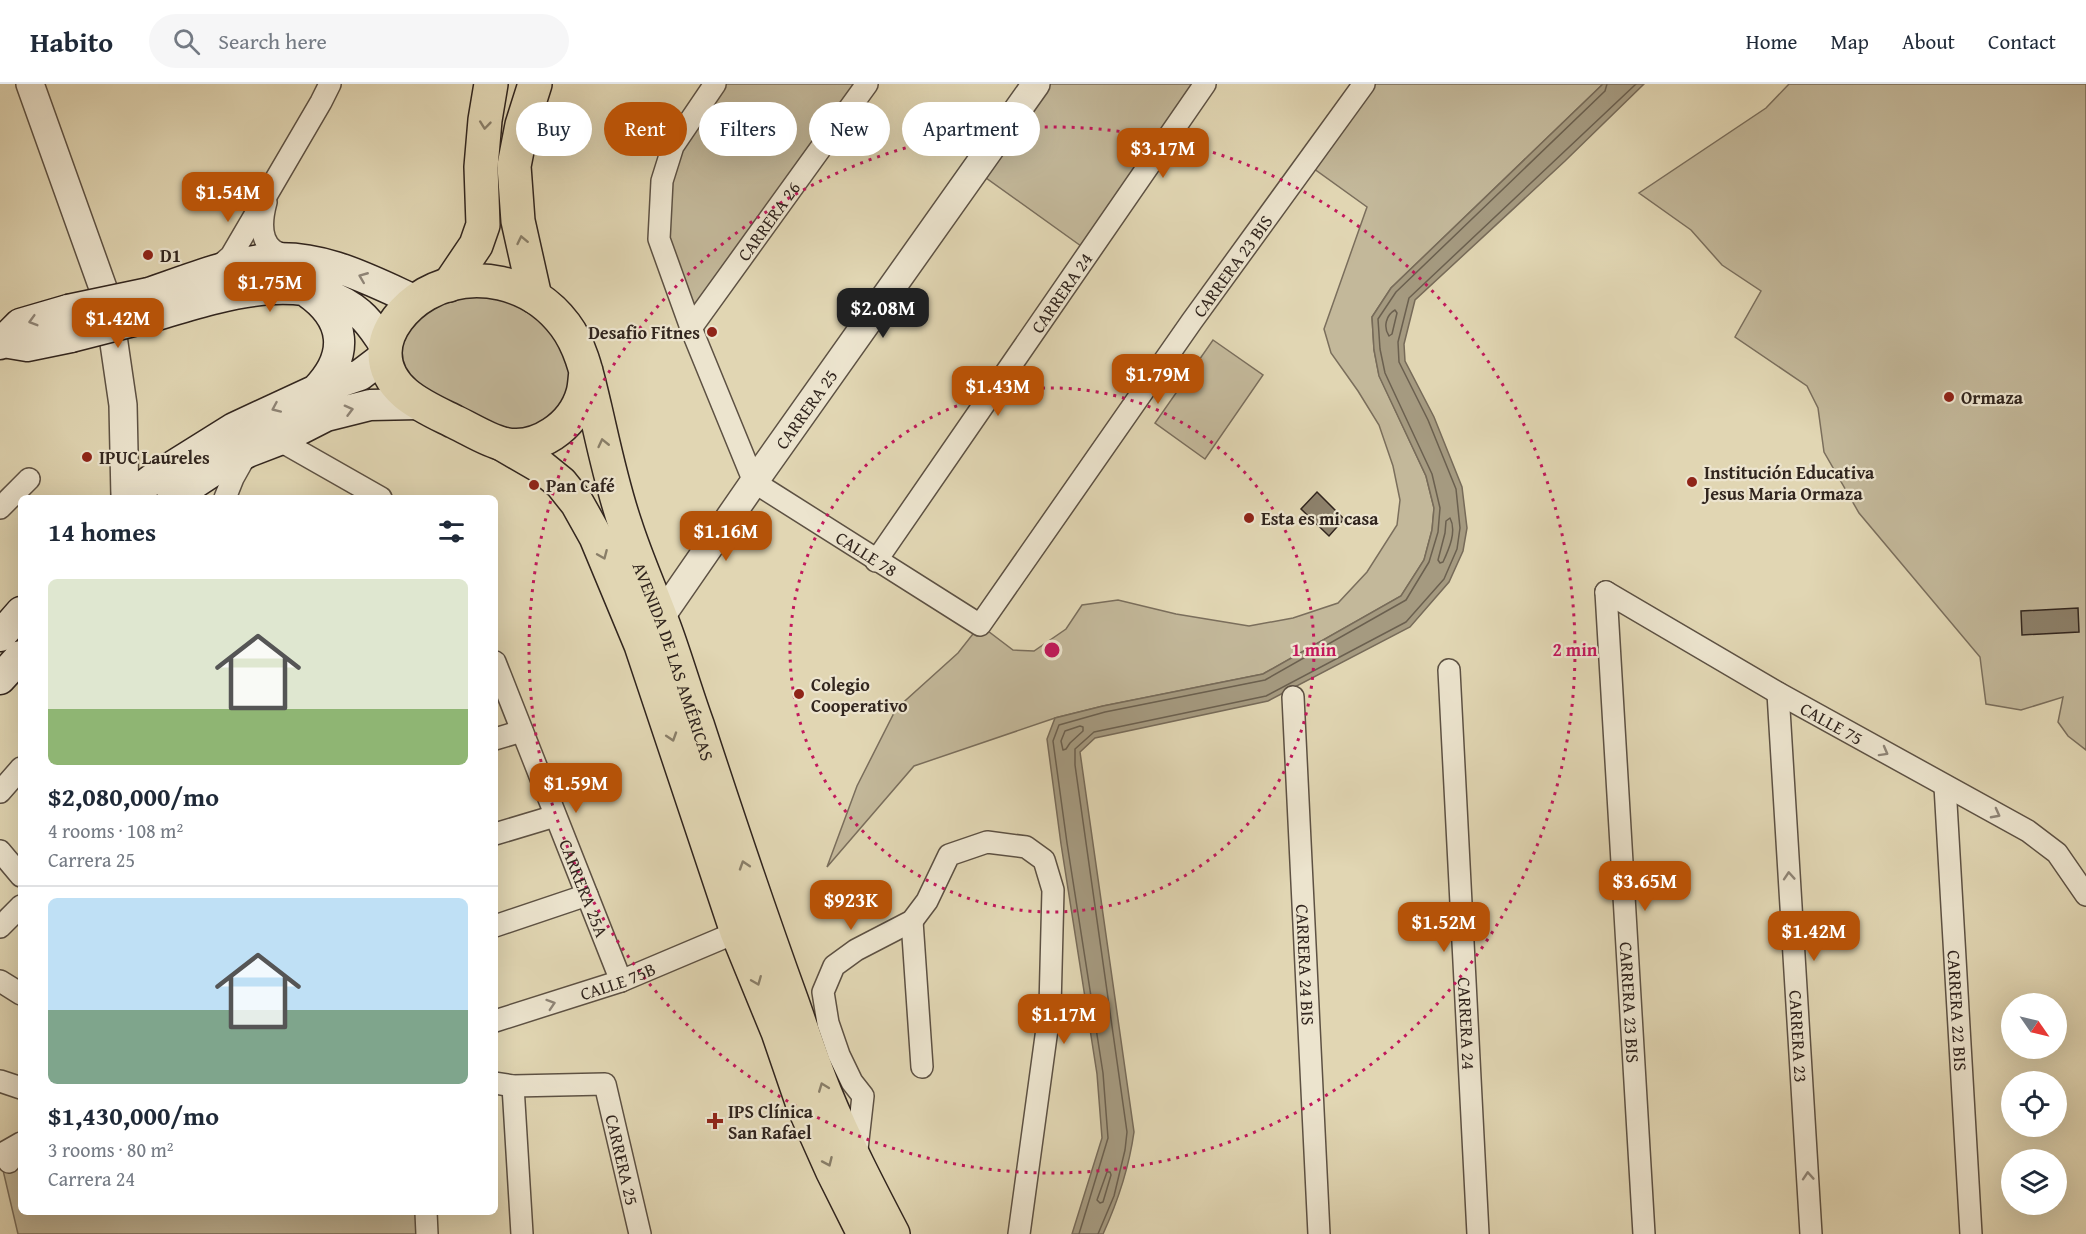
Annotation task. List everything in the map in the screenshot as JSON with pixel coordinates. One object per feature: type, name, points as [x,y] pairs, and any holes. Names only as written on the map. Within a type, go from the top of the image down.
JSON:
[{"type":"main road","points":[[449,285],[476,245],[483,225],[482,167],[485,120],[491,84]]},
{"type":"main road","points":[[535,84],[522,125],[514,166],[518,221],[535,297]]},
{"type":"main road","points":[[151,305],[215,270],[269,259],[340,268],[416,300]]},
{"type":"main road","points":[[130,495],[234,428],[316,390],[360,375],[385,352],[389,334],[396,322],[416,300],[437,289],[467,280],[485,280],[520,289],[535,297]]},
{"type":"main road","points":[[2,343],[20,324],[70,323],[151,305],[273,288],[307,292],[340,300],[368,322],[385,352],[394,380],[404,394],[418,404],[502,444],[523,445],[544,439],[562,428],[576,412],[584,392],[586,371]]},
{"type":"main road","points":[[307,292],[322,302],[332,315],[338,331],[339,347],[336,364],[328,378],[316,390]]},
{"type":"main road","name":"AVENIDA DE LAS AMÉRICAS","points":[[535,297],[552,310],[566,326],[576,343],[586,371],[612,482],[625,524],[660,618],[762,921],[825,1093],[893,1234]]},
{"type":"main road","points":[[178,495],[226,472],[248,452],[279,440],[326,416],[370,405],[418,404]]},
{"type":"main road","name":"AVENIDA DE LAS AMÉRICAS","points":[[502,444],[540,465],[561,483],[577,503],[596,537],[641,645],[737,932],[778,1032],[803,1104],[864,1234]]},
{"type":"main road","points":[[0,636],[18,615]]},
{"type":"main road","points":[[0,679],[18,659]]},
{"type":"street","points":[[30,84],[108,302],[123,405],[126,495]]},
{"type":"street","points":[[215,270],[231,255],[267,197],[330,84]]},
{"type":"street","points":[[715,84],[673,146],[663,176],[658,239],[691,328],[754,482]]},
{"type":"street","name":"CARRERA 26","points":[[691,328],[867,84]]},
{"type":"street","name":"CARRERA 25","points":[[660,618],[1036,84]]},
{"type":"street","name":"CARRERA 24","points":[[876,561],[1205,84]]},
{"type":"street","name":"CARRERA 23 BIS","points":[[980,626],[1192,321],[1364,84]]},
{"type":"street","points":[[267,197],[261,221],[262,229],[271,248],[291,260]]},
{"type":"street","points":[[279,440],[376,495]]},
{"type":"street","points":[[225,495],[226,472]]},
{"type":"street","points":[[0,508],[28,478]]},
{"type":"street","name":"CALLE 78","points":[[754,482],[980,626]]},
{"type":"street","name":"CARRERA 23 BIS","points":[[1606,591],[1644,1234]]},
{"type":"street","name":"CALLE 75","points":[[1606,591],[1778,693],[2028,831],[2057,853],[2086,895]]},
{"type":"street","name":"CARRERA 25A","points":[[498,670],[621,981]]},
{"type":"street","name":"CARRERA 24","points":[[1449,670],[1478,1234]]},
{"type":"street","name":"CARRERA 23","points":[[1778,693],[1811,1234]]},
{"type":"street","name":"CARRERA 24 BIS","points":[[1293,697],[1319,1234]]},
{"type":"street","points":[[498,739],[522,731]]},
{"type":"street","points":[[0,792],[18,771]]},
{"type":"street","name":"CARRERA 22 BIS","points":[[1945,786],[1971,1234]]},
{"type":"street","points":[[498,833],[555,816]]},
{"type":"street","points":[[856,1161],[863,1096],[852,1082],[839,1055],[828,1023],[823,992],[834,966],[856,950],[912,921],[927,901],[949,855],[987,842],[1026,847],[1044,860],[1053,890],[1050,1007],[1019,1234]]},
{"type":"street","points":[[0,851],[18,872]]},
{"type":"street","points":[[498,925],[587,896]]},
{"type":"street","points":[[0,927],[18,909]]},
{"type":"street","points":[[912,921],[922,1067]]},
{"type":"street","name":"CALLE 75B","points":[[498,1021],[621,981],[737,932]]},
{"type":"street","points":[[0,981],[18,992]]},
{"type":"street","points":[[0,1081],[18,1087]]},
{"type":"street","name":"CARRERA 25","points":[[504,1085],[604,1084],[640,1234]]},
{"type":"street","points":[[504,1085],[522,1234]]},
{"type":"street","points":[[9,1162],[7,1151],[18,1145]]},
{"type":"street","points":[[426,1215],[427,1234]]},
{"type":"shaded area","points":[[715,84],[867,84],[854,102],[809,102],[809,156],[815,156],[691,328],[659,210],[662,181],[676,156],[687,156],[687,135],[699,113],[699,156],[797,156],[797,102],[705,102]]},
{"type":"shaded area","points":[[1036,84],[1205,84],[1088,251],[975,170],[985,156],[1040,156],[1040,102],[1023,102]]},
{"type":"shaded area","points":[[1364,84],[1603,84],[1391,288],[1372,317],[1374,350],[1379,375],[1426,476],[1434,508],[1432,530],[1424,560],[1401,596],[1263,674],[1103,706],[1055,718],[914,766],[827,867],[857,786],[896,709],[958,653],[980,625],[1013,650],[1034,651],[1066,629],[1082,605],[1118,600],[1176,614],[1249,626],[1293,618],[1338,603],[1367,572],[1397,525],[1400,500],[1393,466],[1379,425],[1331,353],[1324,329],[1367,207],[1306,163]]},
{"type":"shaded area","name":"Ormaza","points":[[1789,84],[2086,84],[2086,750],[2068,736],[2058,722],[2063,697],[2021,710],[1986,704],[1980,657],[1859,513],[1824,452],[1818,408],[1807,386],[1735,337],[1761,291],[1722,265],[1691,230],[1639,193],[1766,108]]},
{"type":"shaded area","points":[[520,289],[586,371],[544,439],[418,404],[386,347],[416,301]]},
{"type":"shaded area","points":[[1213,340],[1263,375],[1205,459],[1155,423]]},
{"type":"shaded area","points":[[18,1147],[18,1215],[426,1215],[427,1234],[18,1234],[2,1166]]},
{"type":"water","points":[[1603,84],[1644,84],[1565,161],[1415,300],[1404,344],[1405,361],[1434,417],[1462,487],[1467,528],[1463,551],[1449,582],[1410,627],[1268,701],[1095,738],[1080,752],[1134,1132],[1122,1184],[1103,1234],[1072,1234],[1102,1138],[1097,1074],[1047,739],[1055,718],[1103,706],[1263,674],[1401,596],[1424,560],[1432,530],[1434,508],[1426,476],[1379,376],[1374,350],[1372,317],[1391,288]]},
{"type":"building","points":[[1317,492],[1344,519],[1329,536],[1301,509]]},
{"type":"building","points":[[2078,608],[2079,632],[2022,635],[2021,611]]},
{"type":"place","name":"D1","points":[[148,255]]},
{"type":"place","name":"Desafio Fitnes","points":[[712,332]]},
{"type":"place","name":"Ormaza","points":[[1949,397]]},
{"type":"place","name":"IPUC Laureles","points":[[87,457]]},
{"type":"place","name":"Institución Educativa Jesus Maria Ormaza","points":[[1692,482]]},
{"type":"place","name":"Pan Café","points":[[534,485]]},
{"type":"place","name":"Esta es mi casa","points":[[1249,518]]},
{"type":"place","name":"Colegio Cooperativo","points":[[799,694]]},
{"type":"place","name":"IPS Clínica San Rafael","points":[[715,1121]]}]
